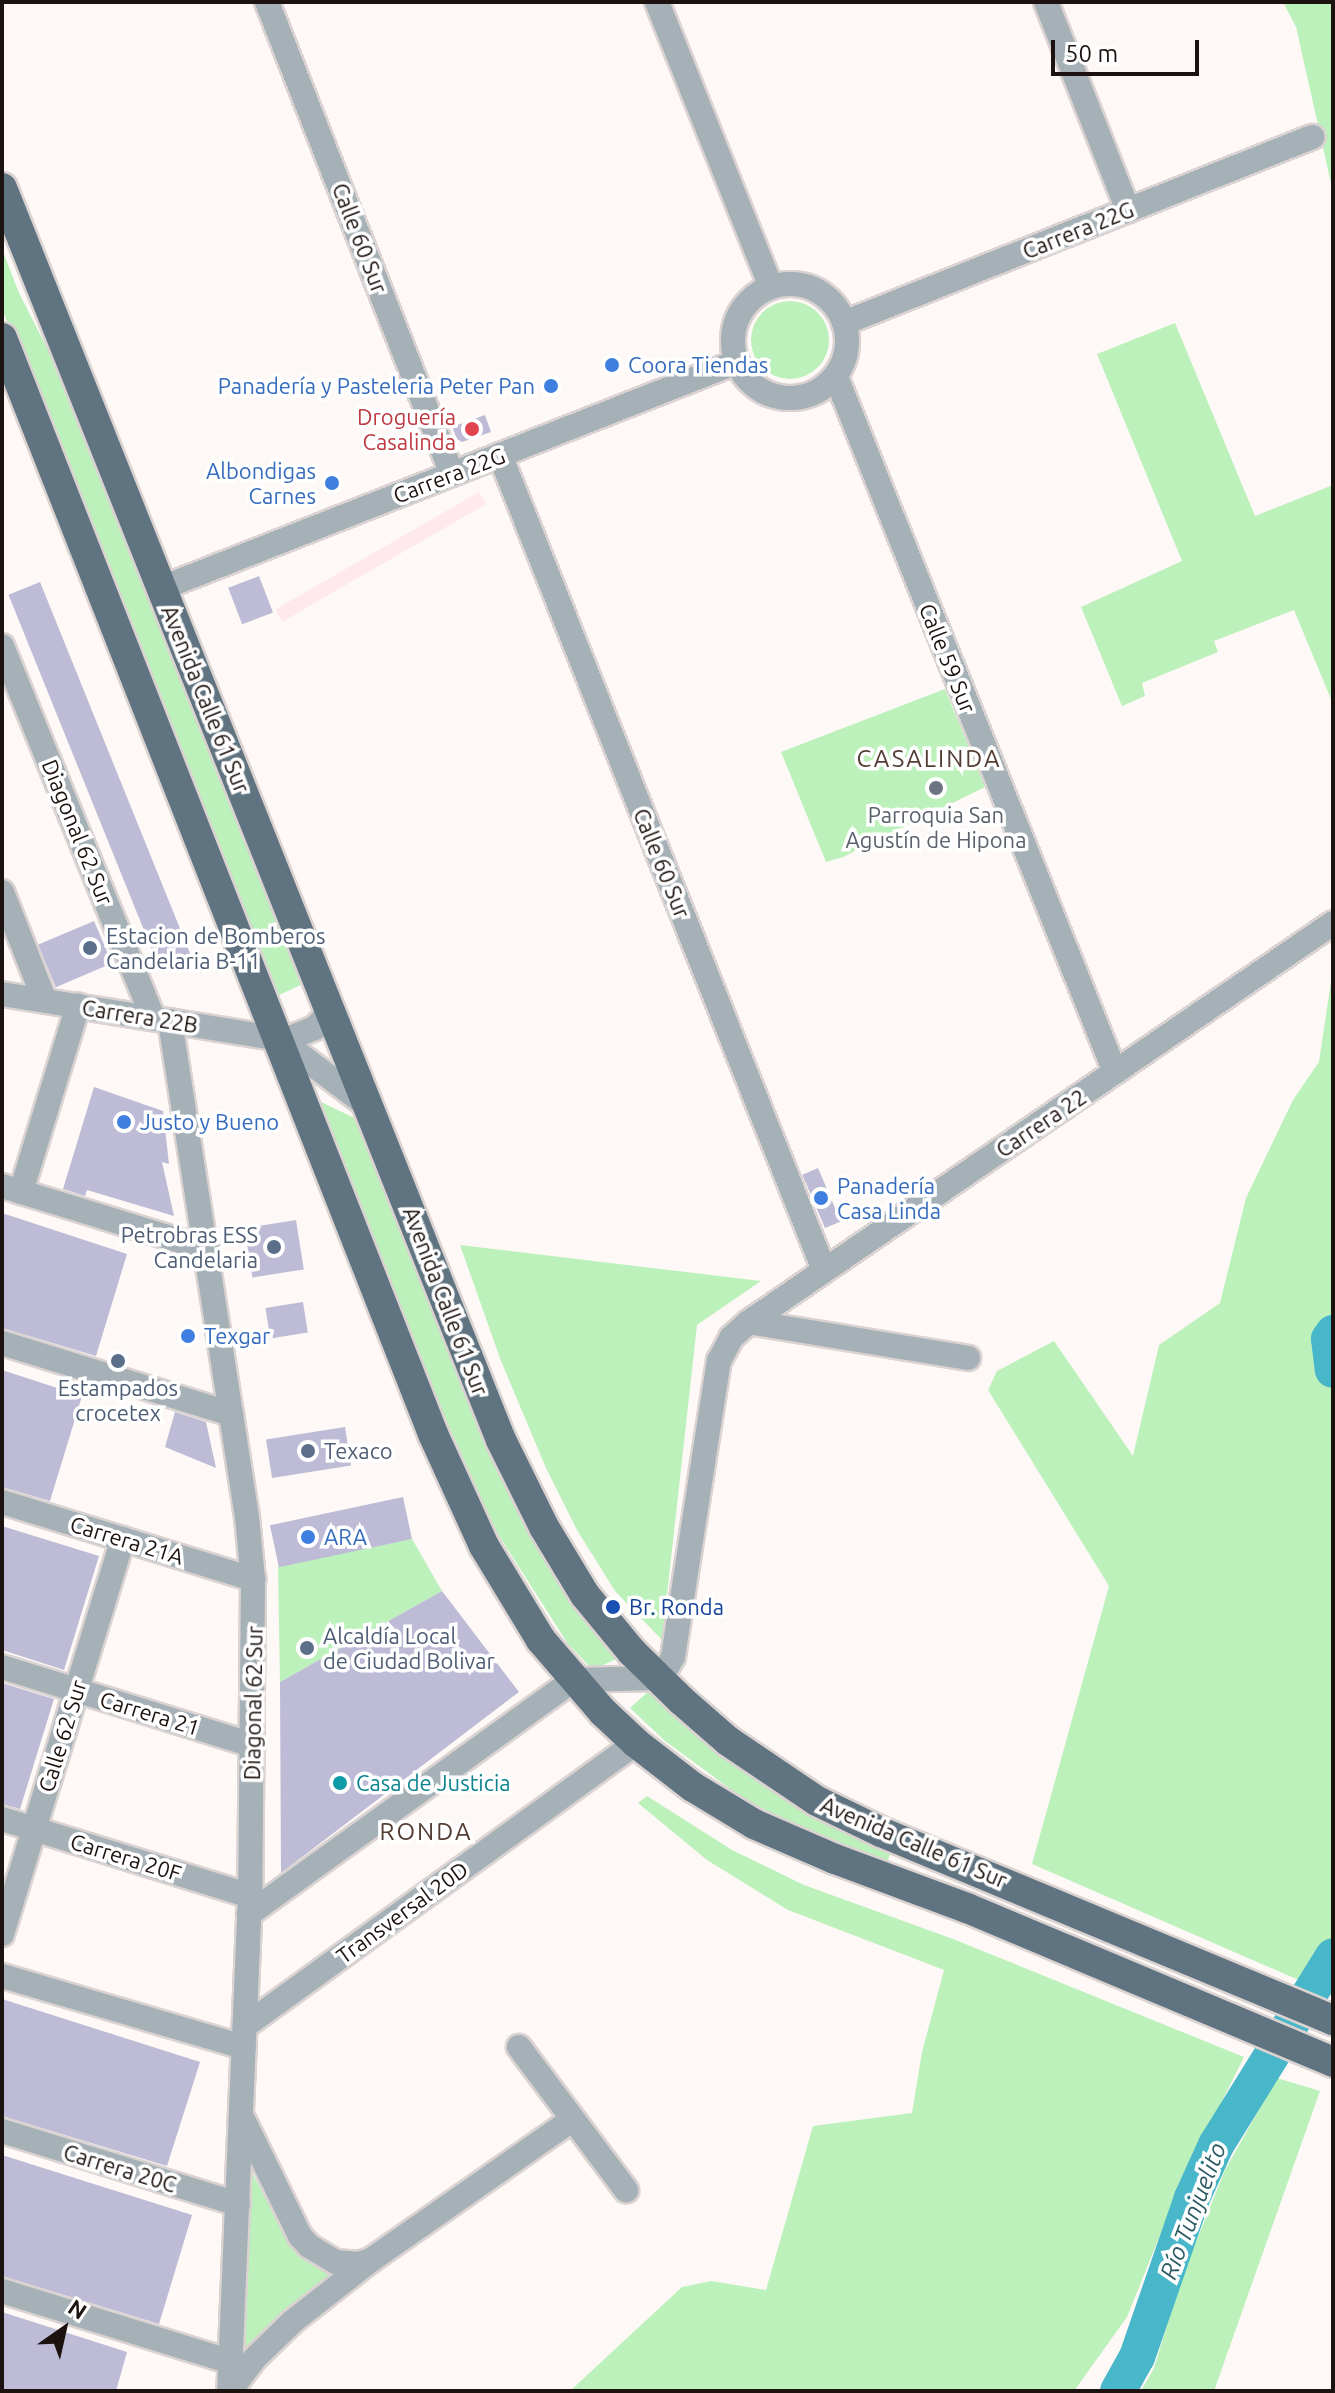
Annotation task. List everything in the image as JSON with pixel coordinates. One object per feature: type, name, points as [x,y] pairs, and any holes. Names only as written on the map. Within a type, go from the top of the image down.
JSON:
[{"type":"main road","name":"Avenida Calle 61 Sur","points":[[2,188],[520,1482],[585,1595],[657,1678],[728,1741],[817,1801],[881,1832],[1333,2020]]},
{"type":"main road","name":"Avenida Calle 61 Sur","points":[[2,338],[460,1497],[519,1607],[574,1680],[636,1743],[693,1787],[780,1836],[967,1908],[1333,2062]]},
{"type":"street","name":"Calle 60 Sur","points":[[267,2],[452,474]]},
{"type":"street","points":[[657,2],[771,287]]},
{"type":"street","points":[[1046,2],[1128,210]]},
{"type":"street","name":"Carrera 22G","points":[[844,323],[1312,137]]},
{"type":"street","points":[[798,284],[815,289],[829,298],[844,323],[848,345],[836,377],[808,395],[774,396],[752,383],[737,362],[733,346],[740,313],[750,299],[771,287],[798,284]]},
{"type":"street","name":"Carrera 22G","points":[[162,588],[737,362]]},
{"type":"street","name":"Calle 59 Sur","points":[[836,377],[1115,1072]]},
{"type":"street","name":"Calle 60 Sur","points":[[500,455],[824,1270]]},
{"type":"street","name":"Diagonal 62 Sur","points":[[2,646],[162,1020],[207,1249],[253,1579],[250,1905],[230,2391]]},
{"type":"street","points":[[2,892],[45,1001]]},
{"type":"street","name":"Carrera 22","points":[[749,1322],[1333,923]]},
{"type":"street","name":"Carrera 22B","points":[[2,994],[279,1039],[315,1028],[331,1010]]},
{"type":"street","points":[[78,1006],[12,1189],[207,1249]]},
{"type":"street","name":"Carrera 22B","points":[[279,1039],[371,1109]]},
{"type":"street","points":[[250,1905],[574,1680],[657,1678],[664,1673],[673,1657],[719,1361],[731,1338],[749,1322],[968,1358]]},
{"type":"street","points":[[2,1343],[231,1414]]},
{"type":"street","name":"Carrera 21A","points":[[2,1502],[253,1579]]},
{"type":"street","name":"Calle 62 Sur","points":[[2,1934],[123,1539]]},
{"type":"street","name":"Carrera 21","points":[[2,1667],[253,1745]]},
{"type":"street","name":"Transversal 20D","points":[[244,2036],[636,1743]]},
{"type":"street","name":"Carrera 20F","points":[[2,1819],[250,1905]]},
{"type":"street","points":[[2,1976],[244,2036]]},
{"type":"street","points":[[519,2047],[626,2190]]},
{"type":"street","points":[[241,2115],[300,2236],[325,2258],[336,2262],[359,2264],[371,2260]]},
{"type":"street","points":[[230,2391],[268,2343],[371,2260],[573,2119]]},
{"type":"street","name":"Carrera 20C","points":[[2,2131],[238,2204]]},
{"type":"street","points":[[2,2291],[231,2362]]},
{"type":"shaded area","points":[[479,492],[486,504],[282,622],[275,610]]},
{"type":"green space","points":[[1283,2],[1333,2],[1333,192],[1296,27]]},
{"type":"green space","points":[[2,249],[19,293],[66,385],[305,983],[279,995],[2,309]]},
{"type":"green space","points":[[790,301],[805,304],[818,312],[826,325],[829,340],[826,355],[818,368],[805,376],[790,379],[775,376],[762,368],[754,355],[751,340],[754,325],[762,312],[775,304]]},
{"type":"green space","points":[[1175,323],[1255,516],[1333,485],[1333,704],[1294,610],[1214,641],[1218,652],[1142,683],[1145,696],[1122,706],[1081,607],[1182,561],[1097,354]]},
{"type":"green space","points":[[945,689],[985,787],[843,857],[826,862],[781,752]]},
{"type":"green space","points":[[1333,968],[1333,1995],[1032,1864],[1109,1586],[988,1390],[997,1371],[1054,1341],[1133,1456],[1159,1345],[1220,1303],[1246,1198],[1293,1100],[1319,1062]]},
{"type":"green space","points":[[319,1101],[361,1121],[575,1603],[616,1659],[593,1670],[568,1644],[496,1531],[413,1346]]},
{"type":"green space","points":[[460,1245],[761,1281],[697,1325],[662,1640],[615,1591],[577,1530],[546,1468],[501,1361]]},
{"type":"green space","points":[[412,1539],[442,1591],[280,1682],[278,1566]]},
{"type":"green space","points":[[651,1689],[688,1725],[738,1766],[786,1798],[891,1851],[887,1863],[804,1831],[737,1794],[665,1741],[630,1708]]},
{"type":"green space","points":[[647,1796],[732,1850],[804,1885],[953,1939],[1244,2057],[1181,2183],[1127,2317],[1074,2391],[570,2391],[682,2287],[711,2281],[766,2290],[813,2126],[912,2113],[922,2052],[944,1970],[788,1910],[707,1860],[638,1803]]},
{"type":"green space","points":[[1277,2078],[1320,2091],[1214,2391],[1141,2391],[1154,2368],[1182,2276],[1225,2170]]},
{"type":"green space","points":[[251,2171],[289,2240],[332,2277],[272,2324],[242,2356]]},
{"type":"building","name":"Droguería Casalinda","points":[[485,415],[491,432],[462,442],[457,439],[452,427]]},
{"type":"building","points":[[259,576],[273,612],[242,624],[228,588]]},
{"type":"building","points":[[40,582],[192,958],[160,970],[8,595]]},
{"type":"building","points":[[94,921],[112,963],[56,987],[38,945]]},
{"type":"building","points":[[94,1087],[163,1111],[169,1164],[162,1162],[174,1216],[87,1190],[85,1196],[63,1189]]},
{"type":"building","name":"Panadería Casa Linda","points":[[818,1168],[841,1221],[825,1228],[802,1175]]},
{"type":"building","points":[[2,1213],[127,1254],[96,1356],[2,1328]]},
{"type":"building","name":"Petrobras ESS Candelaria","points":[[296,1220],[304,1269],[252,1278],[245,1228]]},
{"type":"building","points":[[303,1302],[308,1333],[270,1339],[265,1308]]},
{"type":"building","points":[[2,1370],[82,1396],[50,1501],[2,1487]]},
{"type":"building","points":[[175,1412],[206,1422],[216,1468],[165,1447]]},
{"type":"building","name":"Texaco","points":[[345,1427],[351,1466],[272,1478],[266,1440]]},
{"type":"building","points":[[403,1497],[412,1539],[279,1567],[270,1525]]},
{"type":"building","points":[[2,1526],[99,1556],[64,1670],[2,1650]]},
{"type":"building","name":"Casa de Justicia","points":[[442,1591],[519,1692],[281,1873],[280,1682]]},
{"type":"building","points":[[2,1683],[54,1699],[20,1809],[2,1804]]},
{"type":"building","points":[[2,1999],[200,2062],[167,2166],[2,2116]]},
{"type":"building","points":[[2,2155],[192,2215],[159,2324],[2,2276]]},
{"type":"building","points":[[2,2312],[127,2352],[116,2391],[2,2391]]},
{"type":"waterway","name":"Río Tunjuelito","points":[[1333,1333],[1329,1339],[1333,1370]]},
{"type":"waterway","name":"Río Tunjuelito","points":[[1118,2391],[1137,2357],[1192,2198],[1216,2145],[1333,1956]]},
{"type":"place","name":"Coora Tiendas","points":[[612,365]]},
{"type":"place","name":"Panadería y Pasteleria Peter Pan","points":[[551,386]]},
{"type":"place","name":"Droguería Casalinda","points":[[472,429]]},
{"type":"place","name":"Albondigas Carnes","points":[[332,483]]},
{"type":"place","name":"Parroquia San Agustín de Hipona","points":[[936,788]]},
{"type":"place","name":"Estacion de Bomberos Candelaria B-11","points":[[90,948]]},
{"type":"place","name":"Justo y Bueno","points":[[124,1122]]},
{"type":"place","name":"Panadería Casa Linda","points":[[821,1198]]},
{"type":"place","name":"Petrobras ESS Candelaria","points":[[274,1247]]},
{"type":"place","name":"Texgar","points":[[188,1336]]},
{"type":"place","name":"Estampados crocetex","points":[[118,1361]]},
{"type":"place","name":"Texaco","points":[[308,1451]]},
{"type":"place","name":"ARA","points":[[308,1537]]},
{"type":"place","name":"Br. Ronda","points":[[613,1607]]},
{"type":"place","name":"Alcaldía Local de Ciudad Bolivar","points":[[307,1648]]},
{"type":"place","name":"Casa de Justicia","points":[[340,1783]]},
{"type":"district","name":"CASALINDA","points":[[929,759]]},
{"type":"district","name":"RONDA","points":[[426,1832]]}]
